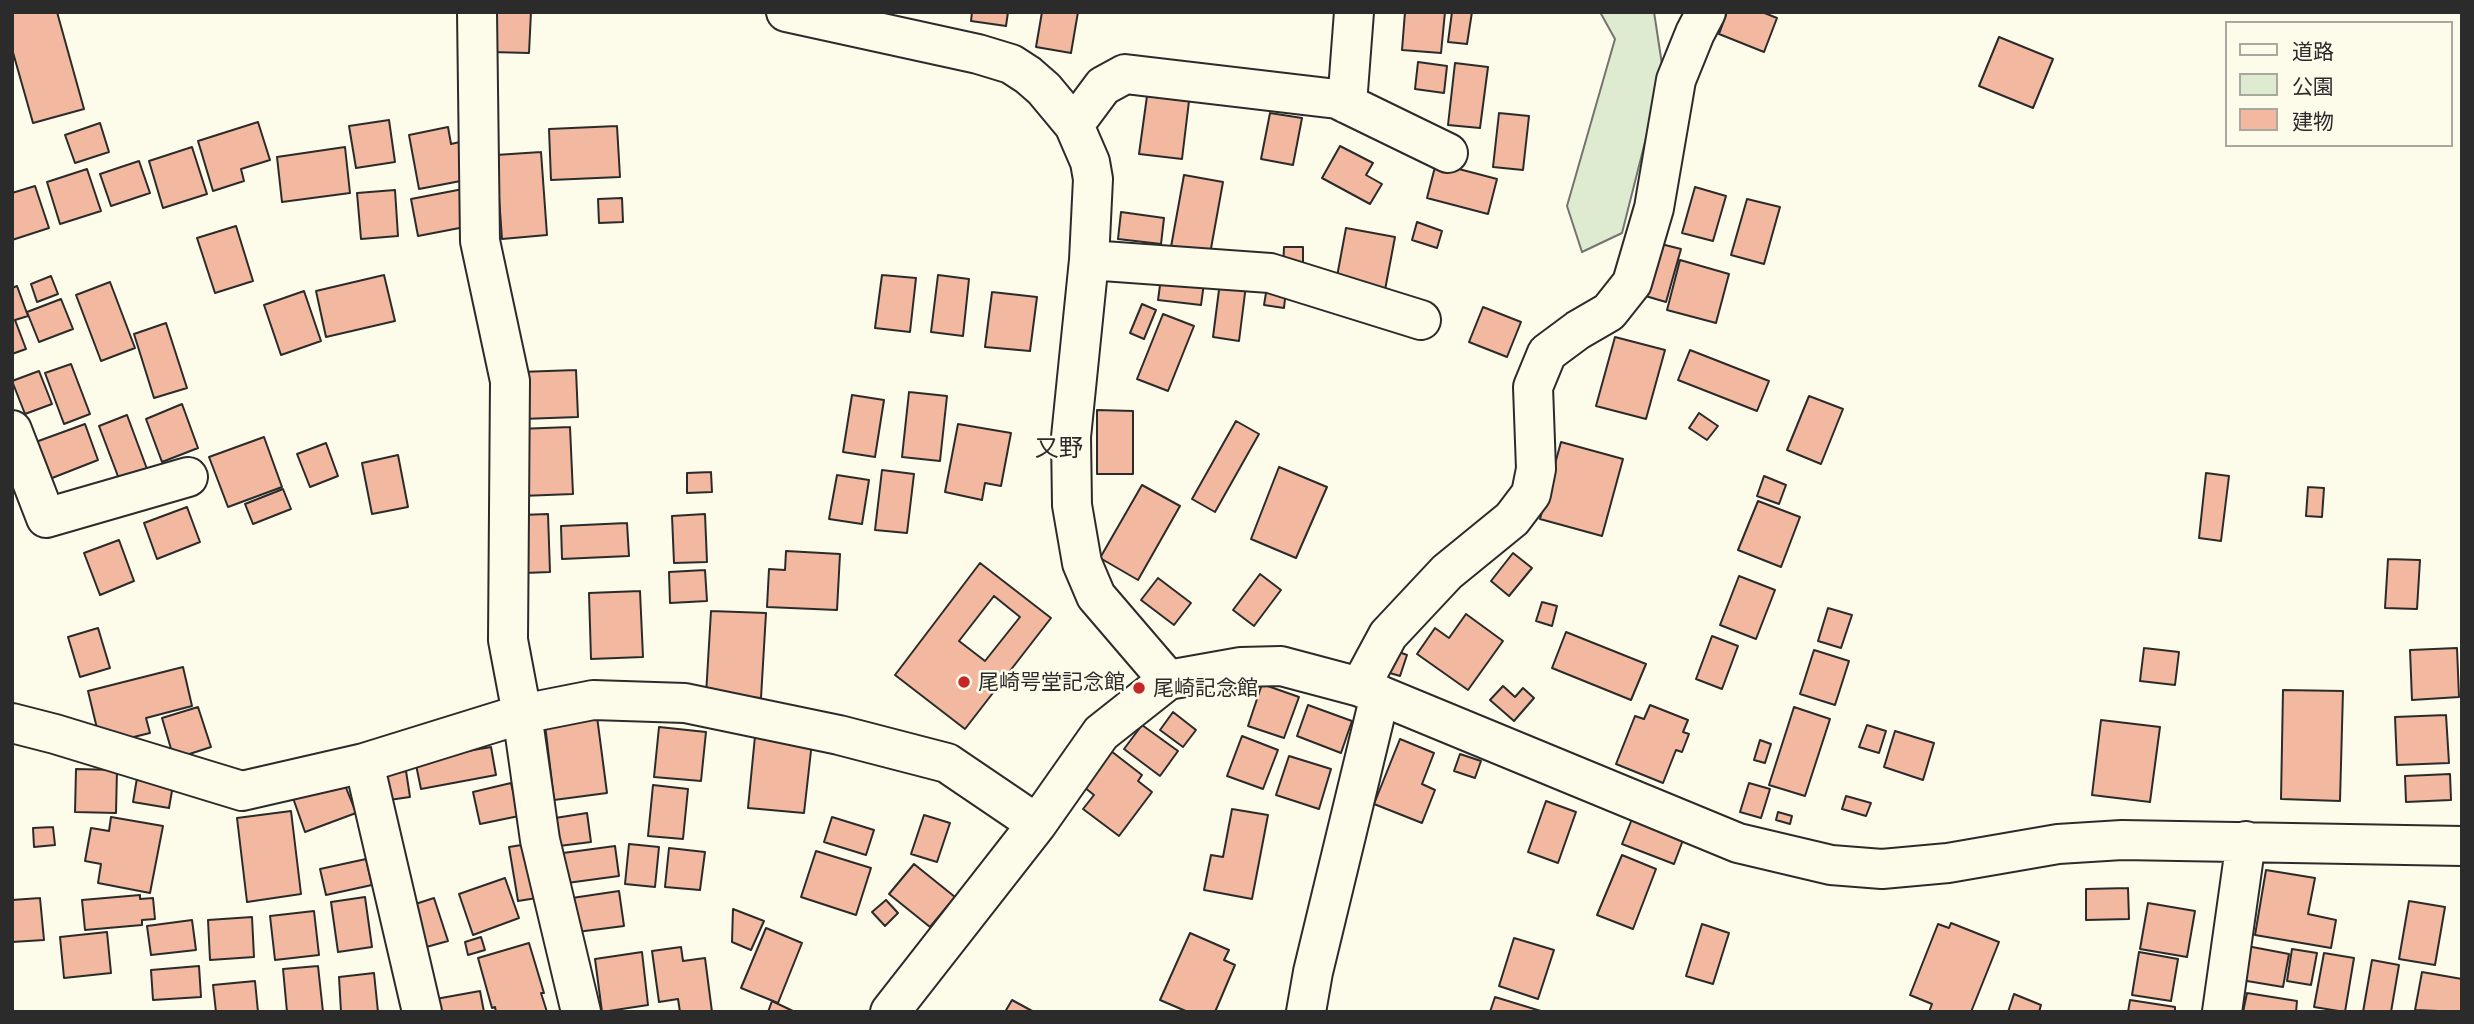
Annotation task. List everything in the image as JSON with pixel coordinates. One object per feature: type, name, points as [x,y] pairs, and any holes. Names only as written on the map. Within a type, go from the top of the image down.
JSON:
[{"type":"street","points":[[477,12],[480,241],[510,381],[508,640],[522,714],[540,840],[581,1012]]},
{"type":"street","points":[[786,12],[978,54],[1011,64],[1044,89],[1074,125],[1090,162],[1093,179],[1089,260],[1071,437],[1072,505],[1082,563],[1096,596],[1168,680]]},
{"type":"street","points":[[1348,104],[1354,12]]},
{"type":"street","points":[[1306,1012],[1370,691],[1388,635],[1447,572],[1512,519],[1531,494],[1536,469],[1533,387],[1547,353],[1609,312],[1632,283],[1654,208],[1676,80],[1706,12]]},
{"type":"street","points":[[1074,125],[1103,86],[1125,74],[1337,99],[1448,153]]},
{"type":"street","points":[[1089,260],[1270,273],[1421,320]]},
{"type":"street","points":[[12,430],[46,518],[188,477]]},
{"type":"street","points":[[890,1012],[1037,824],[1101,733],[1168,680],[1241,667],[1281,666],[1370,691],[1738,843],[1831,865],[1882,869],[1935,864],[2058,844],[2122,840],[2462,846]]},
{"type":"street","points":[[12,723],[242,792],[364,763],[522,714],[593,700],[685,703],[827,733],[947,763],[1037,824]]},
{"type":"street","points":[[364,763],[422,1012]]},
{"type":"street","points":[[2222,1012],[2246,841]]},
{"type":"green space","points":[[1600,12],[1654,12],[1663,71],[1622,233],[1582,252],[1567,206],[1615,39]]},
{"type":"building","points":[[57,12],[84,109],[33,123],[12,49],[12,13]]},
{"type":"building","points":[[492,12],[531,12],[529,53],[491,52]]},
{"type":"building","points":[[972,12],[1008,12],[1006,26],[971,21]]},
{"type":"building","points":[[1042,12],[1078,12],[1071,53],[1036,47]]},
{"type":"building","points":[[1405,12],[1445,12],[1441,53],[1402,50]]},
{"type":"building","points":[[1452,12],[1472,12],[1467,44],[1448,42]]},
{"type":"building","points":[[1727,12],[1762,12],[1777,18],[1764,52],[1719,34]]},
{"type":"building","points":[[1999,37],[2053,59],[2033,108],[1979,86]]},
{"type":"building","points":[[1418,62],[1447,66],[1444,93],[1415,89]]},
{"type":"building","points":[[1455,63],[1488,67],[1480,128],[1448,125]]},
{"type":"building","points":[[1147,96],[1189,101],[1182,159],[1139,154]]},
{"type":"building","points":[[1270,113],[1302,118],[1293,165],[1261,159]]},
{"type":"building","points":[[1499,113],[1529,116],[1523,170],[1493,167]]},
{"type":"building","points":[[389,120],[395,162],[356,168],[349,126]]},
{"type":"building","points":[[258,122],[270,160],[241,169],[244,181],[213,191],[198,141]]},
{"type":"building","points":[[100,123],[109,152],[75,163],[65,135]]},
{"type":"building","points":[[617,126],[620,177],[551,180],[549,129]]},
{"type":"building","points":[[448,127],[451,144],[464,141],[471,179],[419,189],[409,135]]},
{"type":"building","points":[[1340,146],[1373,163],[1366,175],[1382,184],[1370,204],[1322,178]]},
{"type":"building","points":[[192,147],[207,194],[163,208],[149,161]]},
{"type":"building","points":[[345,147],[350,193],[282,202],[277,157]]},
{"type":"building","points":[[541,152],[547,235],[502,239],[496,155]]},
{"type":"building","points":[[139,161],[150,193],[111,206],[100,174]]},
{"type":"building","points":[[1436,163],[1497,179],[1488,214],[1427,198]]},
{"type":"building","points":[[87,169],[101,211],[60,224],[47,182]]},
{"type":"building","points":[[1184,175],[1223,182],[1210,254],[1171,247]]},
{"type":"building","points":[[35,186],[49,228],[12,240],[12,193]]},
{"type":"building","points":[[1695,187],[1726,196],[1713,241],[1682,233]]},
{"type":"building","points":[[463,189],[470,226],[418,236],[411,199]]},
{"type":"building","points":[[395,190],[398,236],[361,239],[357,193]]},
{"type":"building","points":[[622,198],[623,222],[599,223],[598,199]]},
{"type":"building","points":[[1747,199],[1780,207],[1764,264],[1731,255]]},
{"type":"building","points":[[1121,212],[1164,218],[1161,244],[1118,239]]},
{"type":"building","points":[[1417,222],[1442,231],[1437,248],[1412,240]]},
{"type":"building","points":[[236,226],[253,281],[215,293],[197,238]]},
{"type":"building","points":[[1346,228],[1395,237],[1385,290],[1336,282]]},
{"type":"building","points":[[1657,243],[1681,249],[1666,302],[1642,295]]},
{"type":"building","points":[[1284,247],[1303,247],[1303,272],[1283,271]]},
{"type":"building","points":[[1680,260],[1729,274],[1716,323],[1667,310]]},
{"type":"building","points":[[384,275],[395,321],[326,337],[316,291]]},
{"type":"building","points":[[882,275],[916,278],[910,332],[875,328]]},
{"type":"building","points":[[938,275],[969,279],[963,336],[931,332]]},
{"type":"building","points":[[51,276],[58,294],[37,302],[31,284]]},
{"type":"building","points":[[1161,278],[1204,283],[1201,305],[1158,300]]},
{"type":"building","points":[[110,282],[135,348],[101,361],[76,295]]},
{"type":"building","points":[[1220,282],[1246,285],[1239,341],[1213,337]]},
{"type":"building","points":[[17,286],[28,316],[15,320],[26,349],[12,354],[12,288]]},
{"type":"building","points":[[1267,287],[1286,290],[1284,308],[1264,305]]},
{"type":"building","points":[[304,291],[321,341],[281,355],[264,305]]},
{"type":"building","points":[[992,292],[1037,297],[1030,351],[985,347]]},
{"type":"building","points":[[61,299],[73,329],[39,342],[27,312]]},
{"type":"building","points":[[1142,304],[1156,310],[1144,339],[1130,333]]},
{"type":"building","points":[[1483,307],[1521,322],[1507,357],[1469,342]]},
{"type":"building","points":[[1163,314],[1194,326],[1168,391],[1137,379]]},
{"type":"building","points":[[166,323],[187,388],[154,398],[134,334]]},
{"type":"building","points":[[1615,337],[1665,350],[1646,419],[1596,406]]},
{"type":"building","points":[[1690,350],[1769,381],[1757,411],[1678,380]]},
{"type":"building","points":[[71,364],[90,414],[64,424],[45,373]]},
{"type":"building","points":[[576,370],[578,417],[522,419],[520,372]]},
{"type":"building","points":[[39,371],[52,404],[25,414],[12,381]]},
{"type":"building","points":[[909,392],[947,396],[940,461],[902,457]]},
{"type":"building","points":[[852,395],[884,400],[875,457],[843,452]]},
{"type":"building","points":[[1809,396],[1843,409],[1821,464],[1787,450]]},
{"type":"building","points":[[182,404],[198,448],[162,462],[146,419]]},
{"type":"building","points":[[1097,410],[1133,411],[1133,474],[1097,474]]},
{"type":"building","points":[[1699,413],[1718,426],[1707,440],[1689,428]]},
{"type":"building","points":[[127,415],[147,469],[119,479],[99,426]]},
{"type":"building","points":[[1236,421],[1259,434],[1215,512],[1192,499]]},
{"type":"building","points":[[85,424],[98,460],[47,480],[33,443]]},
{"type":"building","points":[[958,424],[1011,433],[1001,486],[985,483],[982,500],[945,492]]},
{"type":"building","points":[[570,427],[573,494],[521,496],[518,429]]},
{"type":"building","points":[[264,437],[282,487],[228,507],[209,457]]},
{"type":"building","points":[[1561,442],[1623,459],[1602,536],[1540,519]]},
{"type":"building","points":[[326,443],[338,476],[310,487],[297,454]]},
{"type":"building","points":[[398,455],[408,507],[372,514],[362,463]]},
{"type":"building","points":[[1279,467],[1327,487],[1296,558],[1251,539]]},
{"type":"building","points":[[882,470],[914,474],[907,533],[875,530]]},
{"type":"building","points":[[711,472],[712,492],[687,493],[687,473]]},
{"type":"building","points":[[2206,473],[2229,476],[2221,541],[2199,538]]},
{"type":"building","points":[[837,475],[869,480],[862,524],[829,519]]},
{"type":"building","points":[[1764,476],[1786,485],[1779,504],[1757,496]]},
{"type":"building","points":[[1142,485],[1180,506],[1138,580],[1100,558]]},
{"type":"building","points":[[2308,487],[2324,488],[2322,517],[2306,516]]},
{"type":"building","points":[[283,489],[291,509],[253,524],[245,504]]},
{"type":"building","points":[[1758,501],[1800,517],[1781,567],[1738,550]]},
{"type":"building","points":[[187,507],[200,542],[157,559],[144,523]]},
{"type":"building","points":[[548,514],[550,572],[524,573],[521,515]]},
{"type":"building","points":[[705,514],[707,562],[674,563],[672,516]]},
{"type":"building","points":[[627,523],[629,556],[562,559],[561,526]]},
{"type":"building","points":[[119,540],[134,581],[100,595],[84,553]]},
{"type":"building","points":[[786,551],[840,554],[837,610],[767,607],[769,569],[785,570]]},
{"type":"building","points":[[1513,553],[1532,568],[1509,596],[1491,581]]},
{"type":"building","points":[[2388,559],[2420,560],[2417,609],[2385,608]]},
{"type":"building","points":[[980,563],[1051,618],[965,729],[895,675]],"holes":[[[994,596],[1020,617],[985,661],[959,641]]]},
{"type":"building","points":[[705,570],[707,601],[670,603],[669,572]]},
{"type":"building","points":[[1260,574],[1281,590],[1254,626],[1233,610]]},
{"type":"building","points":[[1739,576],[1775,590],[1756,639],[1720,625]]},
{"type":"building","points":[[1158,578],[1191,603],[1174,625],[1141,600]]},
{"type":"building","points":[[640,591],[643,657],[591,659],[589,593]]},
{"type":"building","points":[[1542,602],[1557,606],[1552,626],[1536,621]]},
{"type":"building","points":[[1828,608],[1852,615],[1841,648],[1818,641]]},
{"type":"building","points":[[711,611],[766,613],[761,698],[706,695]]},
{"type":"building","points":[[1466,614],[1503,641],[1468,690],[1417,654],[1435,628],[1449,638]]},
{"type":"building","points":[[98,628],[110,668],[80,677],[68,637]]},
{"type":"building","points":[[1566,632],[1646,664],[1631,700],[1552,668]]},
{"type":"building","points":[[1712,636],[1738,646],[1722,689],[1696,679]]},
{"type":"building","points":[[2144,648],[2179,652],[2175,685],[2140,681]]},
{"type":"building","points":[[2457,648],[2459,697],[2412,700],[2410,650]]},
{"type":"building","points":[[1391,649],[1407,655],[1400,676],[1383,671]]},
{"type":"building","points":[[1814,650],[1849,661],[1835,705],[1800,694]]},
{"type":"building","points":[[183,667],[192,706],[146,718],[150,733],[101,745],[88,691]]},
{"type":"building","points":[[1262,684],[1299,697],[1284,738],[1248,726]]},
{"type":"building","points":[[1503,686],[1515,697],[1523,688],[1534,698],[1514,721],[1490,700]]},
{"type":"building","points":[[2283,690],[2343,691],[2340,801],[2281,799]]},
{"type":"building","points":[[1308,705],[1352,721],[1341,753],[1297,736]]},
{"type":"building","points":[[1650,705],[1688,720],[1683,732],[1689,734],[1682,752],[1676,750],[1663,783],[1616,764],[1635,716],[1644,719]]},
{"type":"building","points":[[198,707],[211,747],[174,759],[162,718]]},
{"type":"building","points":[[1794,707],[1830,719],[1805,796],[1769,785]]},
{"type":"building","points":[[596,709],[607,793],[554,800],[544,716]]},
{"type":"building","points":[[1173,712],[1196,730],[1183,747],[1160,730]]},
{"type":"building","points":[[2446,715],[2449,763],[2397,765],[2395,717]]},
{"type":"building","points":[[2101,720],[2160,727],[2150,802],[2092,795]]},
{"type":"building","points":[[1142,725],[1178,751],[1160,776],[1124,749]]},
{"type":"building","points":[[1867,725],[1886,731],[1879,753],[1859,747]]},
{"type":"building","points":[[659,727],[706,732],[701,781],[654,777]]},
{"type":"building","points":[[1895,731],[1934,743],[1923,780],[1884,767]]},
{"type":"building","points":[[755,736],[812,742],[804,813],[748,808]]},
{"type":"building","points":[[1242,736],[1278,750],[1263,789],[1227,776]]},
{"type":"building","points":[[1400,739],[1434,753],[1422,784],[1435,790],[1422,823],[1374,804]]},
{"type":"building","points":[[1760,740],[1771,744],[1765,763],[1754,760]]},
{"type":"building","points":[[491,747],[496,775],[421,789],[415,760]]},
{"type":"building","points":[[1111,751],[1142,775],[1138,781],[1152,792],[1119,836],[1083,809],[1094,795],[1084,787]]},
{"type":"building","points":[[1460,754],[1481,761],[1475,778],[1454,771]]},
{"type":"building","points":[[1289,756],[1331,769],[1319,809],[1276,795]]},
{"type":"building","points":[[76,769],[117,770],[116,813],[75,812]]},
{"type":"building","points":[[406,771],[410,797],[382,801],[378,775]]},
{"type":"building","points":[[2450,774],[2451,800],[2406,802],[2405,776]]},
{"type":"building","points":[[137,778],[173,785],[169,808],[133,802]]},
{"type":"building","points":[[343,780],[356,813],[305,832],[293,798]]},
{"type":"building","points":[[511,783],[519,816],[480,824],[473,792]]},
{"type":"building","points":[[1749,783],[1770,789],[1761,818],[1740,812]]},
{"type":"building","points":[[653,785],[688,789],[683,839],[648,836]]},
{"type":"building","points":[[1846,796],[1871,803],[1866,816],[1842,809]]},
{"type":"building","points":[[1546,801],[1576,812],[1558,863],[1528,852]]},
{"type":"building","points":[[1232,809],[1268,815],[1252,899],[1204,890],[1211,855],[1223,857]]},
{"type":"building","points":[[291,811],[301,894],[247,902],[237,818]]},
{"type":"building","points":[[1778,812],[1792,816],[1790,824],[1776,820]]},
{"type":"building","points":[[587,813],[591,842],[559,846],[555,818]]},
{"type":"building","points":[[924,815],[950,823],[937,862],[911,854]]},
{"type":"building","points":[[111,817],[163,826],[150,893],[98,883],[101,864],[85,861],[91,828],[109,831]]},
{"type":"building","points":[[832,817],[874,830],[866,855],[824,842]]},
{"type":"building","points":[[1632,819],[1683,840],[1674,864],[1622,844]]},
{"type":"building","points":[[53,827],[55,845],[34,847],[33,828]]},
{"type":"building","points":[[534,843],[543,897],[518,901],[509,847]]},
{"type":"building","points":[[629,844],[659,847],[655,887],[625,884]]},
{"type":"building","points":[[615,846],[619,876],[567,883],[563,853]]},
{"type":"building","points":[[669,848],[705,852],[700,890],[665,887]]},
{"type":"building","points":[[816,851],[871,868],[856,915],[801,897]]},
{"type":"building","points":[[1622,855],[1656,869],[1633,929],[1597,915]]},
{"type":"building","points":[[366,859],[372,885],[326,895],[320,869]]},
{"type":"building","points":[[914,864],[955,897],[930,927],[889,894]]},
{"type":"building","points":[[2266,870],[2315,878],[2308,914],[2336,920],[2331,948],[2255,935]]},
{"type":"building","points":[[505,878],[519,918],[473,935],[459,894]]},
{"type":"building","points":[[2128,888],[2129,919],[2086,920],[2086,889]]},
{"type":"building","points":[[619,891],[624,926],[577,932],[572,898]]},
{"type":"building","points":[[140,895],[140,899],[153,898],[155,919],[142,920],[142,925],[85,930],[82,900]]},
{"type":"building","points":[[365,897],[372,947],[338,952],[331,902]]},
{"type":"building","points":[[40,898],[44,940],[12,942],[12,900]]},
{"type":"building","points":[[434,898],[448,941],[419,949],[406,907]]},
{"type":"building","points":[[886,900],[898,913],[885,926],[872,912]]},
{"type":"building","points":[[2409,901],[2445,907],[2435,965],[2399,959]]},
{"type":"building","points":[[2148,903],[2195,911],[2187,957],[2140,949]]},
{"type":"building","points":[[733,909],[764,921],[751,950],[732,942]]},
{"type":"building","points":[[314,911],[319,955],[275,960],[270,916]]},
{"type":"building","points":[[252,917],[254,957],[210,960],[208,920]]},
{"type":"building","points":[[192,920],[196,950],[151,955],[147,926]]},
{"type":"building","points":[[1951,923],[1999,942],[1971,1012],[1929,1012],[1932,1004],[1910,995],[1938,924],[1949,928]]},
{"type":"building","points":[[1702,924],[1729,933],[1713,984],[1686,976]]},
{"type":"building","points":[[766,928],[802,943],[778,1003],[741,988]]},
{"type":"building","points":[[107,932],[111,973],[64,978],[60,937]]},
{"type":"building","points":[[1190,933],[1229,950],[1224,960],[1235,965],[1215,1012],[1188,1012],[1160,1000]]},
{"type":"building","points":[[481,937],[485,950],[468,955],[465,942]]},
{"type":"building","points":[[1514,938],[1554,950],[1538,999],[1499,986]]},
{"type":"building","points":[[529,943],[547,1012],[496,1012],[495,1007],[492,1008],[478,958]]},
{"type":"building","points":[[2247,946],[2289,954],[2283,987],[2241,980]]},
{"type":"building","points":[[681,947],[683,961],[705,958],[712,1012],[680,1012],[678,999],[659,1002],[652,951]]},
{"type":"building","points":[[2292,949],[2317,953],[2311,985],[2287,981]]},
{"type":"building","points":[[642,952],[648,1005],[602,1012],[595,959]]},
{"type":"building","points":[[2139,952],[2178,959],[2171,1001],[2132,995]]},
{"type":"building","points":[[2324,953],[2354,958],[2345,1012],[2314,1007]]},
{"type":"building","points":[[2372,960],[2399,965],[2391,1012],[2363,1012]]},
{"type":"building","points":[[199,966],[201,997],[153,1000],[151,970]]},
{"type":"building","points":[[318,966],[323,1012],[287,1012],[283,969]]},
{"type":"building","points":[[2422,972],[2462,979],[2462,1012],[2415,1010]]},
{"type":"building","points":[[374,973],[378,1012],[341,1012],[339,977]]},
{"type":"building","points":[[255,981],[258,1012],[216,1012],[213,985]]},
{"type":"building","points":[[480,991],[484,1012],[432,1012],[430,1000]]},
{"type":"building","points":[[2247,993],[2297,1001],[2296,1012],[2243,1012]]},
{"type":"building","points":[[2014,994],[2041,1005],[2039,1012],[2008,1012]]},
{"type":"building","points":[[1495,997],[1544,1012],[1490,1012]]},
{"type":"building","points":[[1012,1000],[1034,1012],[1005,1012]]},
{"type":"building","points":[[2130,1000],[2175,1007],[2175,1012],[2128,1012]]},
{"type":"building","points":[[772,1001],[795,1012],[768,1012]]},
{"type":"place","name":"尾崎咢堂記念館","points":[[964,682]]},
{"type":"place","name":"尾崎記念館","points":[[1139,688]]},
{"type":"district","name":"又野","points":[[1059,448]]}]
